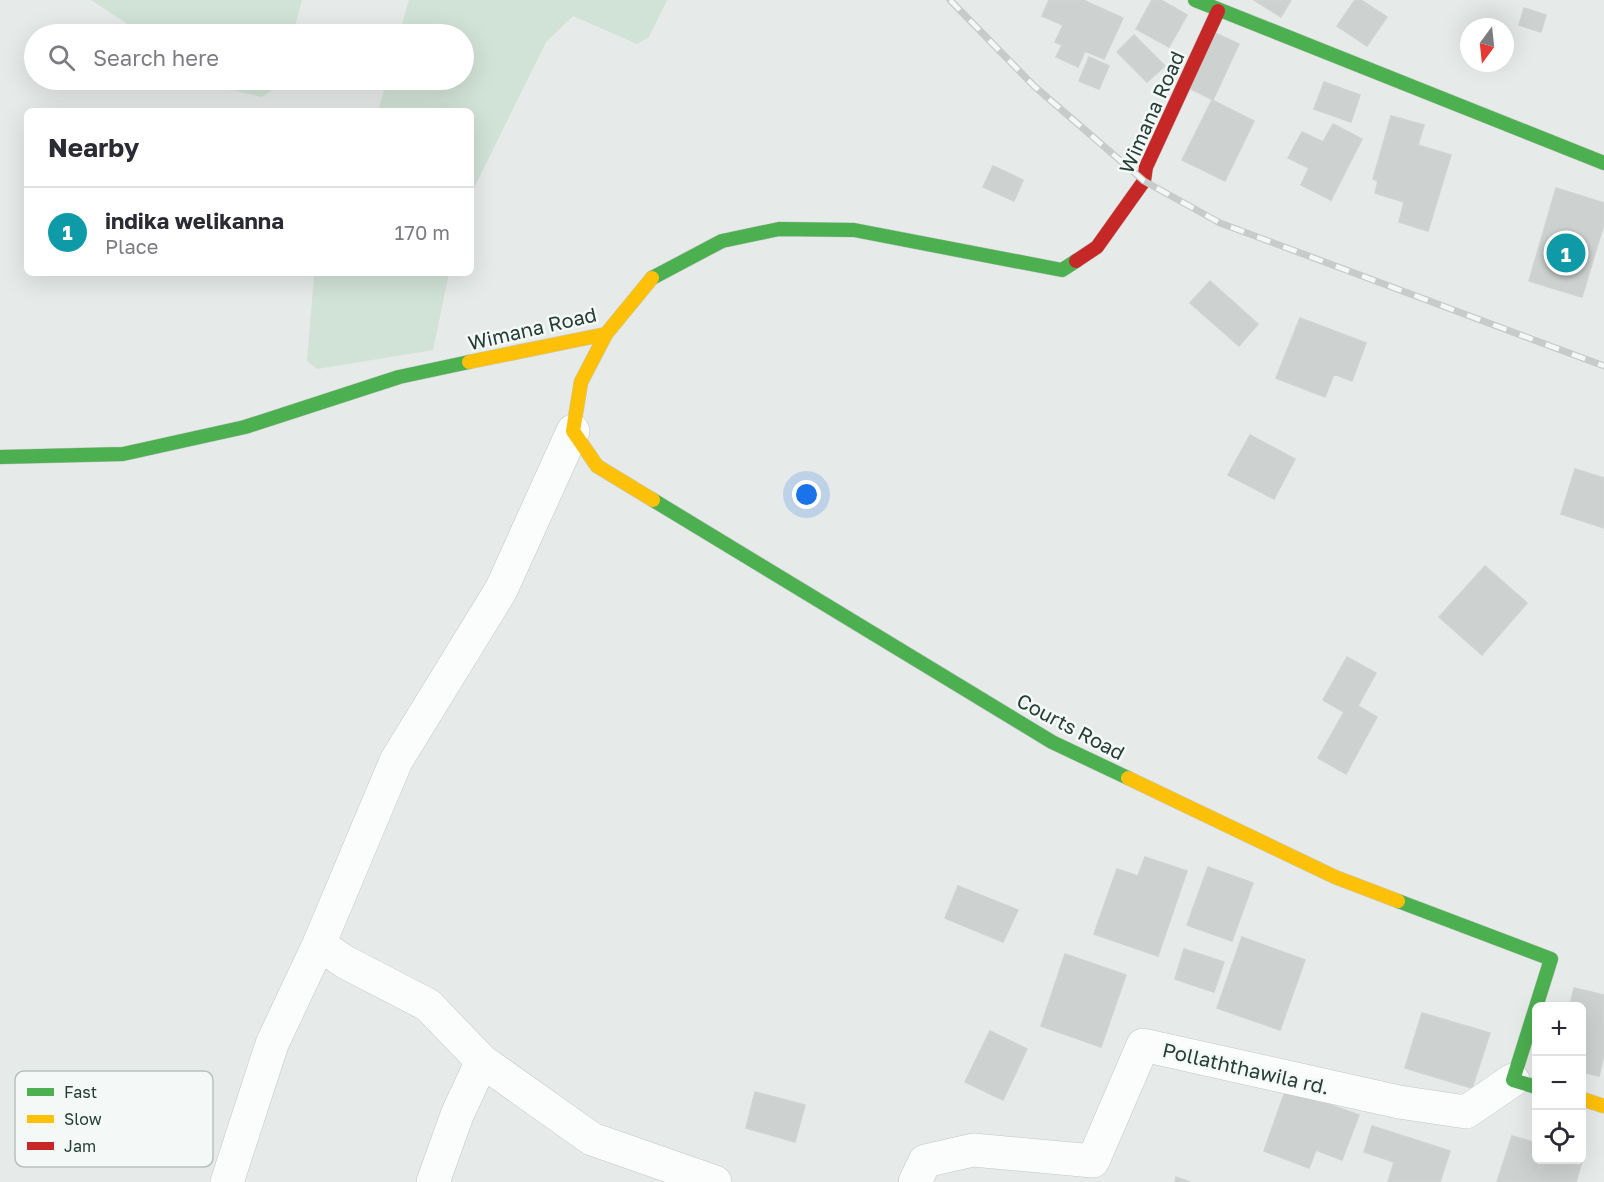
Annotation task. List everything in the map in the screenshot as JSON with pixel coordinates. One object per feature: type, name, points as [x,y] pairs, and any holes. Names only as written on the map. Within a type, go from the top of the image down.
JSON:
[{"type":"street","points":[[1195,0],[1604,163]]},
{"type":"street","name":"Wimana Road","points":[[0,457],[123,454],[245,427],[399,377],[606,334],[651,278],[722,241],[780,229],[854,230],[1062,270],[1097,247],[1144,181],[1146,167],[1218,11]]},
{"type":"street","points":[[226,1182],[272,1044],[319,944],[396,761],[501,590],[573,431],[581,382],[606,334]]},
{"type":"street","name":"Courts Road","points":[[573,431],[597,466],[1052,742],[1335,877],[1551,959],[1525,1083]]},
{"type":"street","points":[[319,944],[345,962],[428,1005],[482,1061],[592,1139],[716,1182]]},
{"type":"street","name":"Pollaththawila rd.","points":[[915,1182],[925,1161],[973,1150],[1093,1161],[1143,1045],[1399,1102],[1466,1112],[1525,1083]]},
{"type":"street","points":[[433,1182],[457,1115],[482,1061]]},
{"type":"street","points":[[1586,1101],[1604,1106]]},
{"type":"green space","points":[[91,0],[302,0],[296,24],[128,24]]},
{"type":"green space","points":[[409,0],[667,0],[649,37],[637,44],[573,16],[546,42],[474,188],[474,108],[379,108],[384,90],[474,90],[474,24],[402,24]]},
{"type":"green space","points":[[232,90],[272,90],[262,97]]},
{"type":"green space","points":[[314,276],[448,276],[433,350],[317,369],[307,361]]},
{"type":"building","points":[[1049,0],[1083,0],[1123,18],[1104,59],[1085,51],[1078,67],[1056,57],[1062,45],[1055,42],[1063,25],[1042,16]]},
{"type":"building","points":[[1152,0],[1161,0],[1187,15],[1169,47],[1136,29]]},
{"type":"building","points":[[1254,0],[1291,0],[1281,17]]},
{"type":"building","points":[[1355,0],[1361,0],[1387,17],[1367,46],[1337,26]]},
{"type":"building","points":[[1524,8],[1546,15],[1541,32],[1519,25]]},
{"type":"building","points":[[1215,33],[1239,44],[1213,100],[1189,88]]},
{"type":"building","points":[[1134,35],[1165,66],[1147,82],[1117,52]]},
{"type":"building","points":[[1089,57],[1109,66],[1099,89],[1079,81]]},
{"type":"building","points":[[1324,82],[1360,95],[1351,122],[1314,109]]},
{"type":"building","points":[[1212,100],[1254,121],[1225,181],[1182,160]]},
{"type":"building","points":[[1391,116],[1424,125],[1418,145],[1451,155],[1428,231],[1399,222],[1404,202],[1375,193],[1378,181],[1373,179]]},
{"type":"building","points":[[1333,124],[1362,139],[1331,200],[1301,185],[1309,168],[1288,158],[1302,132],[1323,142]]},
{"type":"building","points":[[993,166],[1023,180],[1014,201],[983,187]]},
{"type":"building","points":[[1556,188],[1604,203],[1604,224],[1582,297],[1529,281]]},
{"type":"building","points":[[1210,281],[1258,324],[1239,346],[1190,303]]},
{"type":"building","points":[[1300,318],[1366,343],[1352,381],[1334,374],[1325,397],[1276,378]]},
{"type":"building","points":[[1250,435],[1295,459],[1274,499],[1228,475]]},
{"type":"building","points":[[1575,469],[1604,478],[1604,528],[1561,514]]},
{"type":"building","points":[[1485,566],[1527,603],[1482,655],[1439,617]]},
{"type":"building","points":[[1347,657],[1376,673],[1358,706],[1377,717],[1346,774],[1318,758],[1344,712],[1323,700]]},
{"type":"building","points":[[1145,857],[1187,871],[1158,956],[1094,934],[1117,869],[1138,876]]},
{"type":"building","points":[[1208,867],[1253,883],[1232,941],[1187,925]]},
{"type":"building","points":[[958,886],[1018,910],[1003,942],[945,918]]},
{"type":"building","points":[[1242,937],[1305,960],[1280,1030],[1217,1008]]},
{"type":"building","points":[[1184,949],[1224,962],[1214,992],[1175,979]]},
{"type":"building","points":[[1065,954],[1126,975],[1101,1047],[1041,1026]]},
{"type":"building","points":[[1574,988],[1604,995],[1604,1054],[1599,1076],[1586,1073],[1586,1002],[1571,1002]]},
{"type":"building","points":[[1422,1013],[1490,1033],[1472,1088],[1405,1068]]},
{"type":"building","points":[[990,1031],[1027,1049],[1003,1100],[965,1082]]},
{"type":"building","points":[[1286,1089],[1359,1115],[1342,1160],[1316,1150],[1309,1168],[1264,1151]]},
{"type":"building","points":[[755,1092],[805,1105],[795,1142],[746,1128]]},
{"type":"building","points":[[1372,1126],[1450,1151],[1440,1182],[1388,1182],[1394,1162],[1364,1152]]},
{"type":"building","points":[[1512,1136],[1532,1142],[1532,1164],[1581,1164],[1576,1182],[1497,1182]]},
{"type":"building","points":[[1176,1177],[1190,1182],[1175,1182]]},
{"type":"railway","points":[[950,0],[1034,86],[1144,181],[1220,223],[1604,366]]},
{"type":"traffic: fast","points":[[1195,0],[1604,163]]},
{"type":"traffic: fast","points":[[652,278],[722,241],[779,229],[854,230],[1062,270],[1076,261]]},
{"type":"traffic: fast","points":[[0,457],[123,454],[245,427],[399,377],[469,362]]},
{"type":"traffic: fast","points":[[653,500],[1052,742],[1128,778]]},
{"type":"traffic: fast","points":[[1398,901],[1551,959],[1513,1080],[1532,1086]]},
{"type":"traffic: slow","points":[[652,278],[606,334],[581,382],[573,431],[597,466],[653,500]]},
{"type":"traffic: slow","points":[[469,362],[606,334]]},
{"type":"traffic: slow","points":[[1128,778],[1335,877],[1398,901]]},
{"type":"traffic: slow","points":[[1586,1100],[1604,1106]]},
{"type":"traffic: jam","points":[[1076,261],[1097,247],[1144,181],[1146,167],[1218,11]]},
{"type":"place","name":"indika welikanna","points":[[1566,253]]}]
